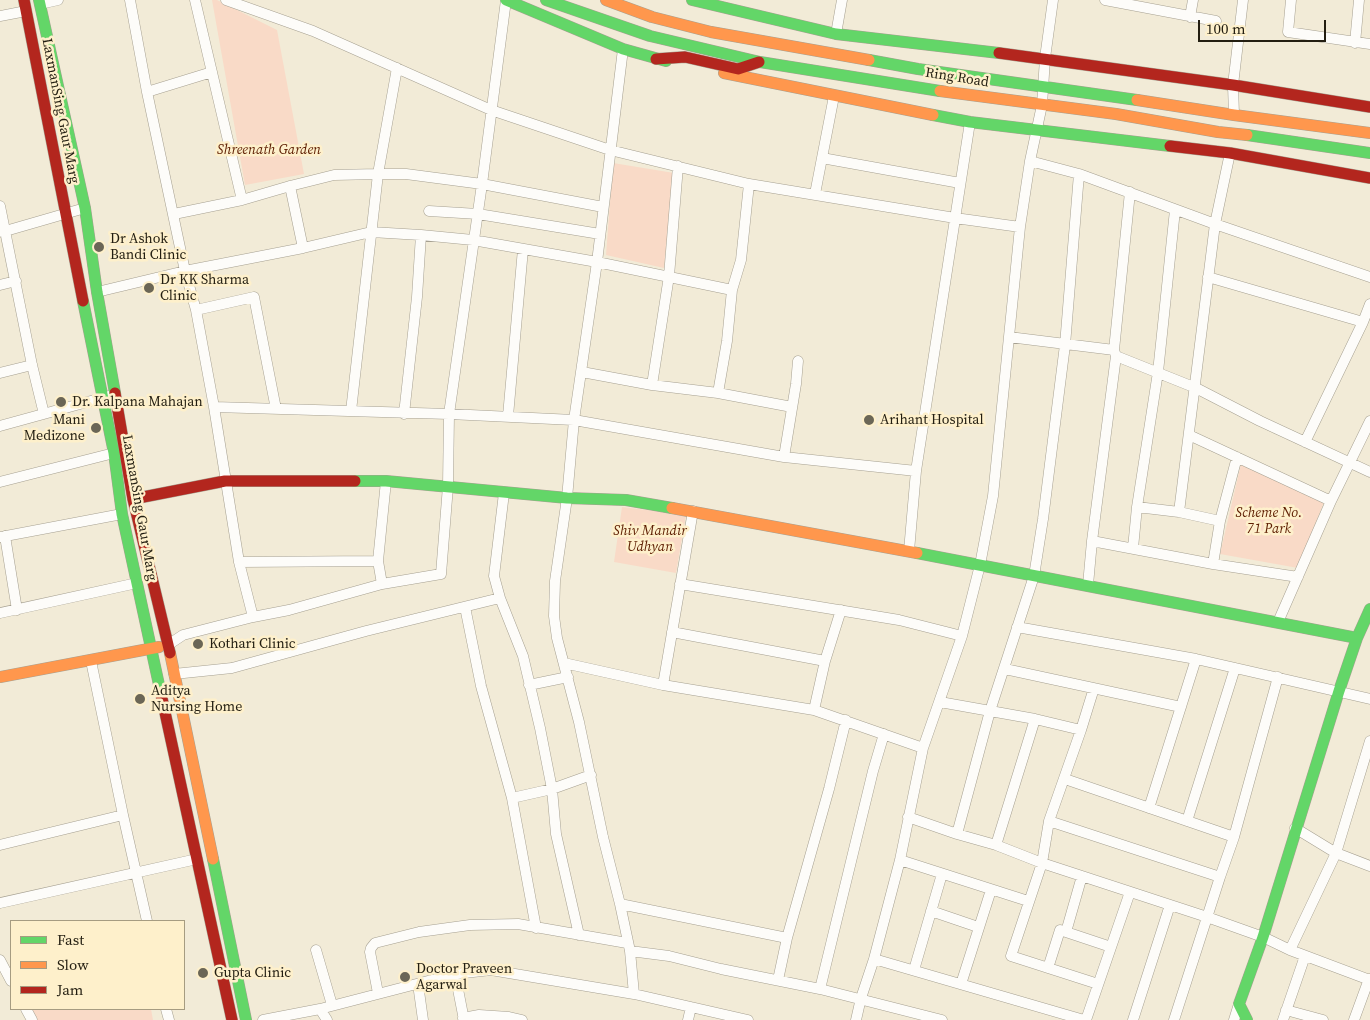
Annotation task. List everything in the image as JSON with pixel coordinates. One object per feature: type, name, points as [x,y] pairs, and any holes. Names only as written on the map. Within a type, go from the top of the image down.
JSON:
[{"type":"main road","points":[[506,0],[623,49],[656,59],[834,96],[970,122],[1230,153],[1370,178]]},
{"type":"main road","name":"Ring Road","points":[[546,0],[650,36],[760,62],[968,96],[1116,114],[1218,132],[1370,153]]},
{"type":"main road","name":"Ring Road","points":[[606,0],[652,17],[711,32],[918,69],[1044,86],[1234,116],[1370,133]]},
{"type":"main road","points":[[692,0],[836,34],[1046,58],[1370,107]]},
{"type":"main road","name":"LaxmanSing Gaur Marg","points":[[39,2],[85,208],[97,292],[133,499],[168,645],[246,1020]]},
{"type":"main road","name":"LaxmanSing Gaur Marg","points":[[25,5],[65,215],[114,453],[122,514],[232,1020]]},
{"type":"main road","points":[[656,59],[685,57],[738,69],[760,62]]},
{"type":"main road","points":[[133,499],[225,481],[386,481],[567,498],[626,500],[909,551],[1357,638]]},
{"type":"main road","points":[[1247,1020],[1239,1004],[1263,937],[1295,828],[1339,691],[1357,638],[1370,609]]},
{"type":"main road","points":[[0,677],[168,645]]},
{"type":"street","points":[[39,2],[58,0]]},
{"type":"street","points":[[130,0],[147,92],[185,271],[196,310],[239,562],[253,617]]},
{"type":"street","points":[[195,0],[242,200]]},
{"type":"street","points":[[226,0],[313,31],[491,110],[610,150],[749,184],[1020,227]]},
{"type":"street","points":[[168,645],[183,635],[289,610],[382,584],[441,574],[448,486],[449,414],[506,0]]},
{"type":"street","points":[[836,34],[842,0]]},
{"type":"street","points":[[856,1020],[900,860],[923,748],[962,636],[980,565],[993,496],[1020,227],[1030,161],[1042,105],[1053,0]]},
{"type":"street","points":[[1105,0],[1216,21]]},
{"type":"street","points":[[1190,16],[1193,0]]},
{"type":"street","points":[[1234,116],[1233,85],[1243,0]]},
{"type":"street","points":[[1291,0],[1288,32],[1370,44]]},
{"type":"street","points":[[1355,43],[1359,0]]},
{"type":"street","points":[[0,16],[25,5]]},
{"type":"street","points":[[623,49],[597,262],[574,420],[567,498],[555,581],[554,616],[557,638],[568,677],[591,775],[603,837],[620,904],[629,947],[634,994]]},
{"type":"street","points":[[351,411],[378,174],[398,68]]},
{"type":"street","points":[[147,92],[212,72]]},
{"type":"street","points":[[815,194],[834,96]]},
{"type":"street","points":[[909,551],[916,471],[970,122]]},
{"type":"street","points":[[1179,512],[1215,224],[1230,153]]},
{"type":"street","points":[[822,158],[960,183]]},
{"type":"street","points":[[1030,161],[1079,174],[1175,210],[1370,277]]},
{"type":"street","points":[[652,385],[669,276],[678,166]]},
{"type":"street","points":[[174,214],[242,200],[334,175],[378,174],[406,174],[482,184],[603,207]]},
{"type":"street","points":[[957,834],[990,711],[1034,576],[1065,345],[1079,174]]},
{"type":"street","points":[[718,393],[727,341],[732,290],[741,260],[749,184]]},
{"type":"street","points":[[290,186],[303,248]]},
{"type":"street","points":[[1088,585],[1115,353],[1130,192]]},
{"type":"street","points":[[0,206],[3,232],[16,282],[32,365],[44,414]]},
{"type":"street","points":[[3,232],[85,208]]},
{"type":"street","points":[[429,210],[478,214],[600,234]]},
{"type":"street","points":[[1132,548],[1158,372],[1175,210]]},
{"type":"street","points":[[97,292],[185,271],[303,248],[371,232],[473,240],[597,262],[732,290]]},
{"type":"street","points":[[404,414],[417,297],[421,235]]},
{"type":"street","points":[[508,416],[523,249]]},
{"type":"street","points":[[1208,277],[1364,322]]},
{"type":"street","points":[[0,285],[16,282]]},
{"type":"street","points":[[196,310],[254,297],[276,409]]},
{"type":"street","points":[[1305,442],[1364,322],[1370,304]]},
{"type":"street","points":[[1009,337],[1115,353],[1196,388],[1370,472]]},
{"type":"street","points":[[784,457],[798,361]]},
{"type":"street","points":[[0,373],[32,365]]},
{"type":"street","points":[[582,372],[652,385],[718,393],[792,407]]},
{"type":"street","points":[[0,426],[115,395]]},
{"type":"street","points":[[214,407],[508,416],[574,420],[784,457],[916,471]]},
{"type":"street","points":[[1278,622],[1370,421]]},
{"type":"street","points":[[1189,435],[1332,501]]},
{"type":"street","points":[[0,482],[114,453]]},
{"type":"street","points":[[1213,564],[1220,521],[1237,457]]},
{"type":"street","points":[[382,584],[378,561],[386,481]]},
{"type":"street","points":[[504,493],[494,576],[500,598],[523,656],[552,789],[556,834],[579,935]]},
{"type":"street","points":[[1137,507],[1179,512],[1220,521]]},
{"type":"street","points":[[663,685],[693,511]]},
{"type":"street","points":[[17,610],[3,537],[122,514]]},
{"type":"street","points":[[1092,541],[1213,564],[1298,577]]},
{"type":"street","points":[[239,562],[378,561]]},
{"type":"street","points":[[0,612],[17,610],[137,583]]},
{"type":"street","points":[[680,584],[899,620],[962,636]]},
{"type":"street","points":[[174,674],[232,668],[285,652],[500,598]]},
{"type":"street","points":[[465,608],[481,686],[512,798],[536,928]]},
{"type":"street","points":[[814,710],[825,661],[841,610]]},
{"type":"street","points":[[1017,627],[1196,659],[1370,699]]},
{"type":"street","points":[[672,632],[825,661]]},
{"type":"street","points":[[1149,808],[1196,659]]},
{"type":"street","points":[[91,661],[146,920]]},
{"type":"street","points":[[564,663],[663,685],[814,710],[923,748]]},
{"type":"street","points":[[1187,821],[1235,668]]},
{"type":"street","points":[[1004,669],[1181,707]]},
{"type":"street","points":[[529,685],[568,677]]},
{"type":"street","points":[[1174,1020],[1234,837],[1278,677]]},
{"type":"street","points":[[1094,688],[1065,779],[1049,821],[1042,863],[1010,956],[1098,984]]},
{"type":"street","points":[[940,702],[1035,719],[1081,730]]},
{"type":"street","points":[[996,845],[1035,719]]},
{"type":"street","points":[[778,980],[787,938],[829,789],[846,720]]},
{"type":"street","points":[[820,988],[873,771],[884,734]]},
{"type":"street","points":[[1290,950],[1336,853],[1370,742]]},
{"type":"street","points":[[512,798],[552,789],[591,775]]},
{"type":"street","points":[[1065,779],[1234,837]]},
{"type":"street","points":[[0,845],[123,815]]},
{"type":"street","points":[[908,817],[1207,917],[1263,937],[1290,950],[1370,980],[1354,1020]]},
{"type":"street","points":[[1049,821],[1220,877]]},
{"type":"street","points":[[1295,828],[1336,853],[1370,866]]},
{"type":"street","points":[[0,903],[197,860]]},
{"type":"street","points":[[900,860],[1028,900]]},
{"type":"street","points":[[914,970],[942,874]]},
{"type":"street","points":[[1066,932],[1082,876]]},
{"type":"street","points":[[961,984],[991,890]]},
{"type":"street","points":[[874,959],[1085,1020],[1130,892]]},
{"type":"street","points":[[620,904],[787,938]]},
{"type":"street","points":[[1133,1020],[1170,905]]},
{"type":"street","points":[[931,911],[978,926]]},
{"type":"street","points":[[378,993],[370,952],[375,943],[419,932],[470,925],[518,924],[579,935],[721,969],[820,988],[942,1020]]},
{"type":"street","points":[[1048,968],[1060,930],[1111,947]]},
{"type":"street","points":[[316,950],[332,1005]]},
{"type":"street","points":[[1305,956],[1284,1015],[1323,1020]]},
{"type":"street","points":[[5,963],[10,978]]},
{"type":"street","points":[[263,1020],[320,1008],[455,974],[491,970],[634,994],[748,1020]]},
{"type":"street","points":[[455,974],[463,1019],[478,1015],[522,1020]]},
{"type":"street","points":[[418,984],[423,1020]]},
{"type":"street","points":[[1234,1020],[1239,1004]]},
{"type":"street","points":[[688,1020],[690,1007]]},
{"type":"street","points":[[320,1008],[327,1020]]},
{"type":"green space","name":"Shreenath Garden","points":[[212,0],[217,0],[277,30],[304,174],[245,185]]},
{"type":"green space","points":[[613,163],[674,173],[664,268],[606,255]]},
{"type":"green space","name":"Scheme No. 71 Park","points":[[1241,464],[1324,502],[1298,568],[1220,554]]},
{"type":"green space","name":"Shiv Mandir Udhyan","points":[[622,507],[686,515],[676,573],[614,562]]},
{"type":"green space","points":[[28,1010],[151,1010],[153,1020],[33,1020]]},
{"type":"traffic: fast","points":[[39,0],[85,208],[97,292],[115,393]]},
{"type":"traffic: fast","points":[[506,0],[623,49],[666,61]]},
{"type":"traffic: fast","points":[[546,0],[650,36],[760,62],[940,91]]},
{"type":"traffic: fast","points":[[692,0],[836,34],[999,53]]},
{"type":"traffic: fast","points":[[869,60],[918,69],[1137,100]]},
{"type":"traffic: fast","points":[[933,115],[970,122],[1170,146]]},
{"type":"traffic: fast","points":[[1247,135],[1370,153]]},
{"type":"traffic: fast","points":[[83,301],[114,453],[122,514],[161,694]]},
{"type":"traffic: fast","points":[[355,481],[386,481],[567,498],[626,500],[672,508]]},
{"type":"traffic: fast","points":[[917,553],[1357,638]]},
{"type":"traffic: fast","points":[[1247,1020],[1239,1004],[1263,937],[1339,691],[1357,638],[1370,609]]},
{"type":"traffic: fast","points":[[213,859],[246,1020]]},
{"type":"traffic: slow","points":[[606,0],[652,17],[711,32],[869,60]]},
{"type":"traffic: slow","points":[[724,73],[933,115]]},
{"type":"traffic: slow","points":[[940,91],[1116,114],[1218,132],[1247,135]]},
{"type":"traffic: slow","points":[[1137,100],[1370,133]]},
{"type":"traffic: slow","points":[[672,508],[917,553]]},
{"type":"traffic: slow","points":[[0,677],[159,647]]},
{"type":"traffic: slow","points":[[170,653],[213,859]]},
{"type":"traffic: jam","points":[[24,0],[83,301]]},
{"type":"traffic: jam","points":[[999,53],[1233,85],[1370,107]]},
{"type":"traffic: jam","points":[[656,59],[685,57],[738,69],[759,62]]},
{"type":"traffic: jam","points":[[1170,146],[1230,153],[1370,178]]},
{"type":"traffic: jam","points":[[115,393],[133,499],[170,653]]},
{"type":"traffic: jam","points":[[133,499],[225,481],[355,481]]},
{"type":"traffic: jam","points":[[161,694],[232,1020]]},
{"type":"place","name":"Dr Ashok Bandi Clinic","points":[[99,247]]},
{"type":"place","name":"Dr KK Sharma Clinic","points":[[149,288]]},
{"type":"place","name":"Dr. Kalpana Mahajan","points":[[61,402]]},
{"type":"place","name":"Arihant Hospital","points":[[869,420]]},
{"type":"place","name":"Mani Medizone","points":[[96,428]]},
{"type":"place","name":"Kothari Clinic","points":[[198,644]]},
{"type":"place","name":"Aditya Nursing Home","points":[[140,699]]},
{"type":"place","name":"Gupta Clinic","points":[[203,973]]},
{"type":"place","name":"Doctor Praveen Agarwal","points":[[405,977]]}]
